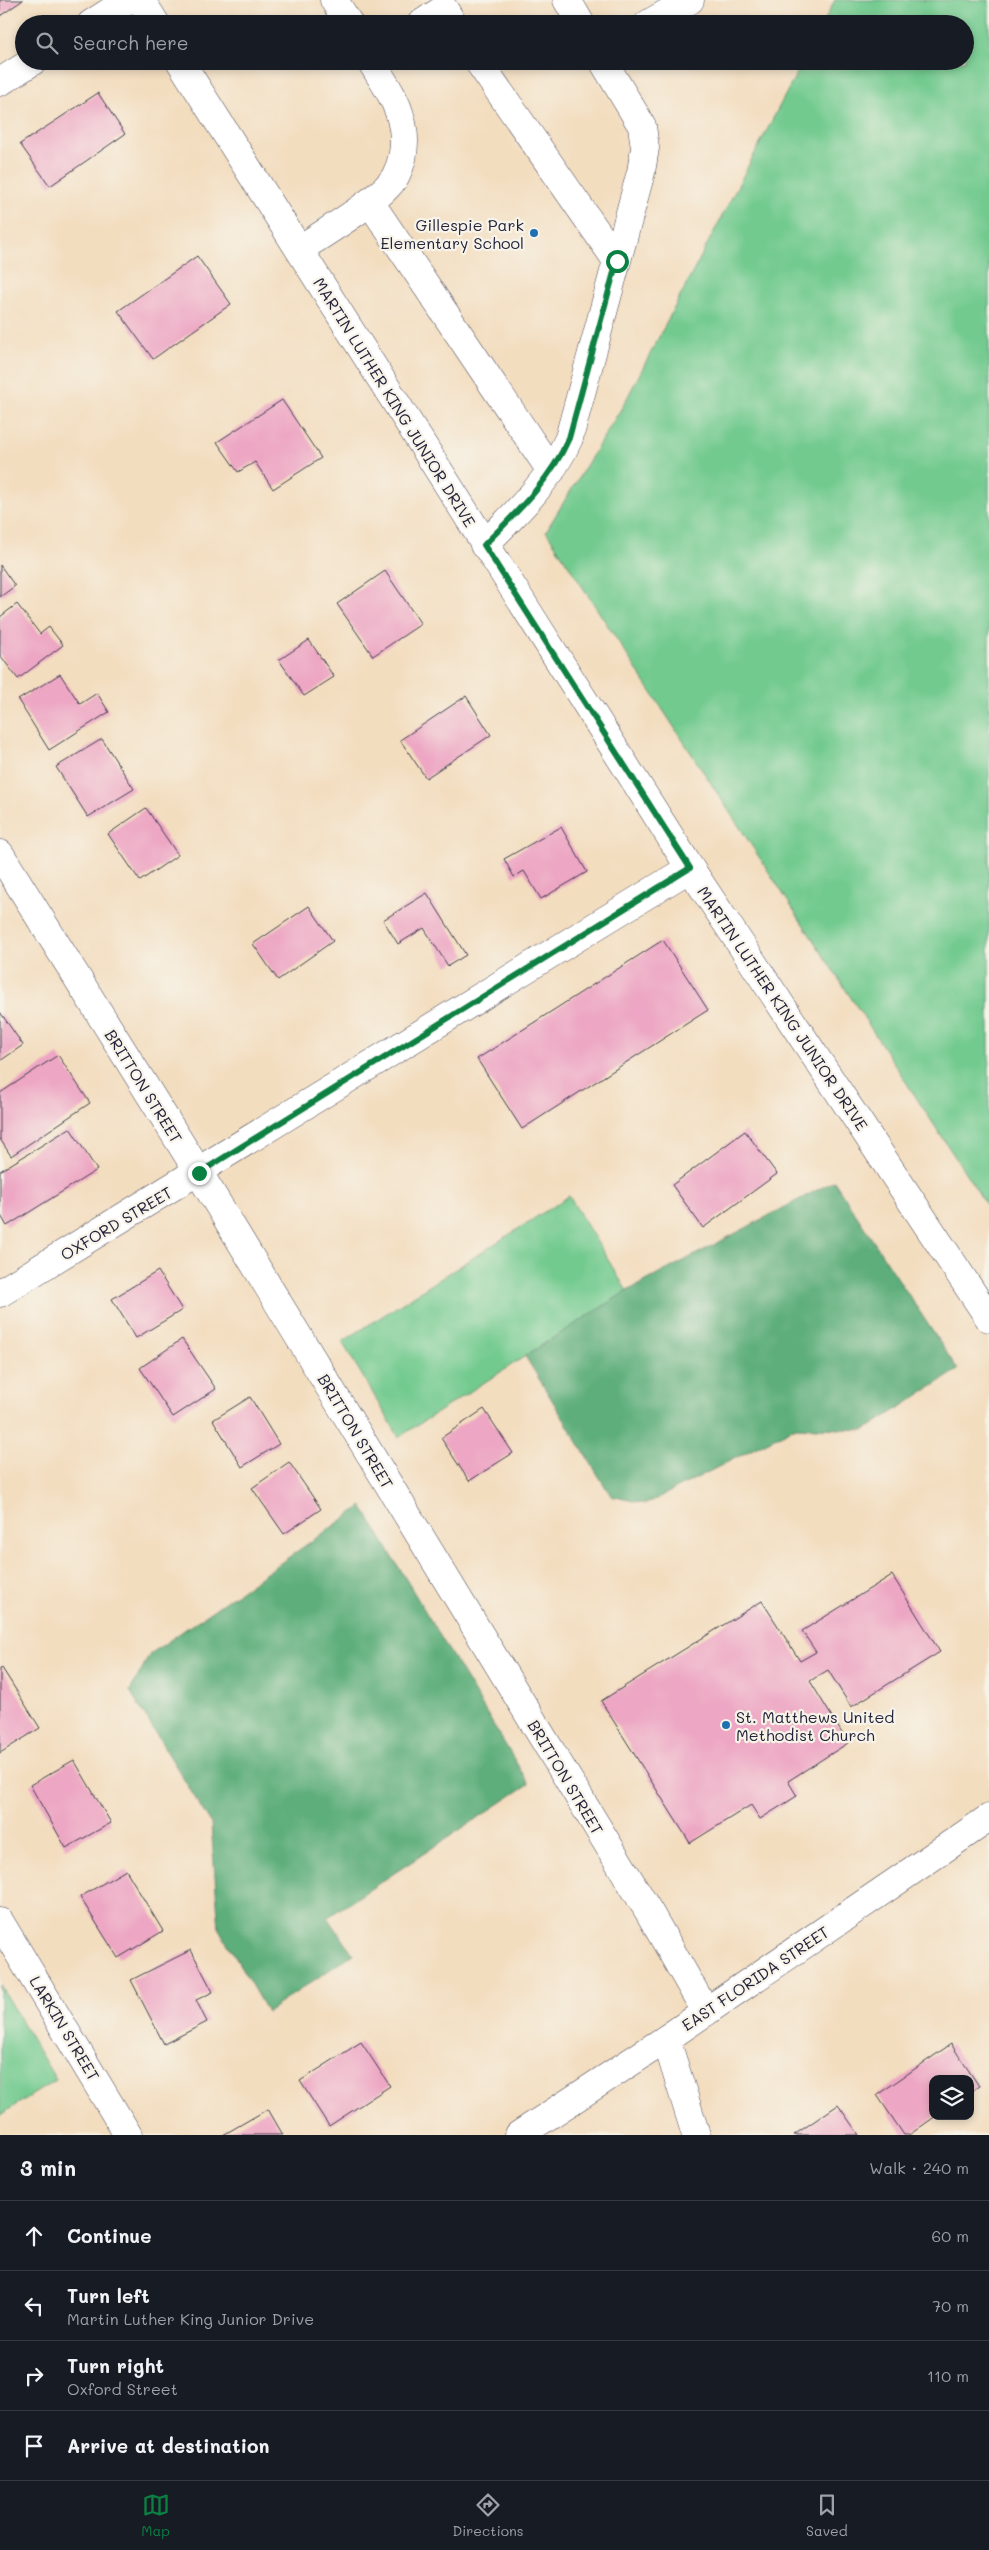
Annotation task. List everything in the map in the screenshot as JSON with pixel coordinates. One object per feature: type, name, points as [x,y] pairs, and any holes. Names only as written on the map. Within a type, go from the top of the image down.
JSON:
[{"type":"street","points":[[105,15],[128,0]]},
{"type":"street","points":[[141,0],[150,15]]},
{"type":"street","points":[[334,0],[343,15]]},
{"type":"street","points":[[567,0],[576,15]]},
{"type":"street","points":[[664,15],[690,0]]},
{"type":"street","points":[[0,82],[18,70]]},
{"type":"street","name":"MARTIN LUTHER KING JUNIOR DRIVE","points":[[186,70],[300,249],[484,545],[690,868],[989,1318]]},
{"type":"street","points":[[300,249],[370,202],[396,176],[406,145],[401,118],[376,70]]},
{"type":"street","points":[[387,88],[390,70]]},
{"type":"street","points":[[484,70],[617,261]]},
{"type":"street","points":[[484,545],[530,498],[558,462],[569,438],[641,172],[645,148],[642,126],[608,70]]},
{"type":"street","points":[[370,202],[551,471]]},
{"type":"street","name":"BRITTON STREET","points":[[0,854],[199,1173],[649,1912],[706,2012]]},
{"type":"street","name":"OXFORD STREET","points":[[0,1293],[199,1173],[690,868]]},
{"type":"street","name":"EAST FLORIDA STREET","points":[[520,2135],[706,2012],[989,1818]]},
{"type":"street","name":"LARKIN STREET","points":[[0,1922],[128,2135]]},
{"type":"street","points":[[666,2039],[696,2135]]},
{"type":"green space","points":[[835,0],[989,0],[989,1209],[546,531],[624,404],[798,70],[974,70],[974,15],[828,15]]},
{"type":"green space","points":[[834,1181],[958,1370],[865,1430],[796,1427],[646,1504],[611,1496],[525,1356],[627,1291]]},
{"type":"green space","points":[[569,1196],[627,1291],[399,1437],[342,1342]]},
{"type":"green space","points":[[362,1506],[529,1784],[328,1917],[353,1954],[267,2012],[219,1929],[211,1824],[130,1691],[150,1654]]},
{"type":"green space","points":[[0,1986],[56,2080],[0,2115]]},
{"type":"building","points":[[0,0],[23,0],[0,16]]},
{"type":"building","points":[[98,93],[125,134],[50,186],[20,144]]},
{"type":"building","points":[[197,256],[231,304],[153,359],[118,311]]},
{"type":"building","points":[[282,400],[321,458],[273,489],[255,462],[238,472],[217,442]]},
{"type":"building","points":[[0,565],[15,586],[0,597]]},
{"type":"building","points":[[385,571],[421,624],[373,656],[337,604]]},
{"type":"building","points":[[17,604],[40,634],[49,627],[63,645],[18,679],[0,655],[0,617]]},
{"type":"building","points":[[309,640],[334,677],[304,696],[279,660]]},
{"type":"building","points":[[60,674],[80,704],[97,693],[109,712],[49,750],[18,700]]},
{"type":"building","points":[[466,696],[491,735],[426,778],[400,740]]},
{"type":"building","points":[[102,739],[134,789],[88,817],[56,767]]},
{"type":"building","points":[[146,808],[178,855],[140,881],[108,834]]},
{"type":"building","points":[[561,827],[587,872],[541,899],[524,871],[514,877],[504,859]]},
{"type":"building","points":[[427,893],[466,955],[448,966],[424,928],[398,944],[383,920]]},
{"type":"building","points":[[309,906],[333,941],[278,980],[253,944]]},
{"type":"building","points":[[663,940],[708,1010],[522,1129],[477,1059]]},
{"type":"building","points":[[0,1012],[23,1045],[0,1061]]},
{"type":"building","points":[[58,1055],[90,1103],[11,1156],[0,1139],[0,1093]]},
{"type":"building","points":[[70,1128],[97,1170],[7,1226],[0,1214],[0,1171]]},
{"type":"building","points":[[745,1131],[777,1174],[703,1228],[672,1185]]},
{"type":"building","points":[[158,1271],[182,1310],[136,1338],[112,1299]]},
{"type":"building","points":[[182,1339],[216,1389],[173,1417],[140,1368]]},
{"type":"building","points":[[250,1397],[279,1444],[242,1467],[213,1420]]},
{"type":"building","points":[[484,1409],[513,1453],[469,1481],[441,1438]]},
{"type":"building","points":[[289,1462],[321,1509],[284,1534],[252,1488]]},
{"type":"building","name":"St. Matthews United Methodist Church","points":[[892,1575],[940,1652],[851,1707],[828,1670],[810,1681],[848,1743],[788,1781],[797,1796],[760,1819],[751,1805],[690,1843],[601,1701],[762,1601],[800,1661],[816,1652],[802,1631]]},
{"type":"building","points":[[2,1668],[40,1728],[0,1753],[0,1669]]},
{"type":"building","points":[[74,1760],[111,1823],[66,1848],[30,1785]]},
{"type":"building","points":[[126,1870],[163,1931],[118,1958],[80,1897]]},
{"type":"building","points":[[191,1950],[213,1992],[196,2000],[207,2022],[164,2044],[131,1980]]},
{"type":"building","points":[[361,2042],[390,2086],[329,2126],[300,2081]]},
{"type":"building","points":[[951,2044],[972,2075],[929,2075],[930,2120],[909,2135],[904,2135],[877,2095]]},
{"type":"building","points":[[974,2078],[979,2086],[974,2089]]},
{"type":"building","points":[[838,2105],[859,2135],[794,2135]]},
{"type":"building","points":[[268,2109],[283,2135],[223,2135]]},
{"type":"place","name":"Gillespie Park Elementary School","points":[[534,233]]},
{"type":"place","name":"St. Matthews United Methodist Church","points":[[726,1725]]},
{"type":"route","points":[[199,1173],[690,868],[484,545],[530,498],[558,462],[569,438],[617,261]]}]
